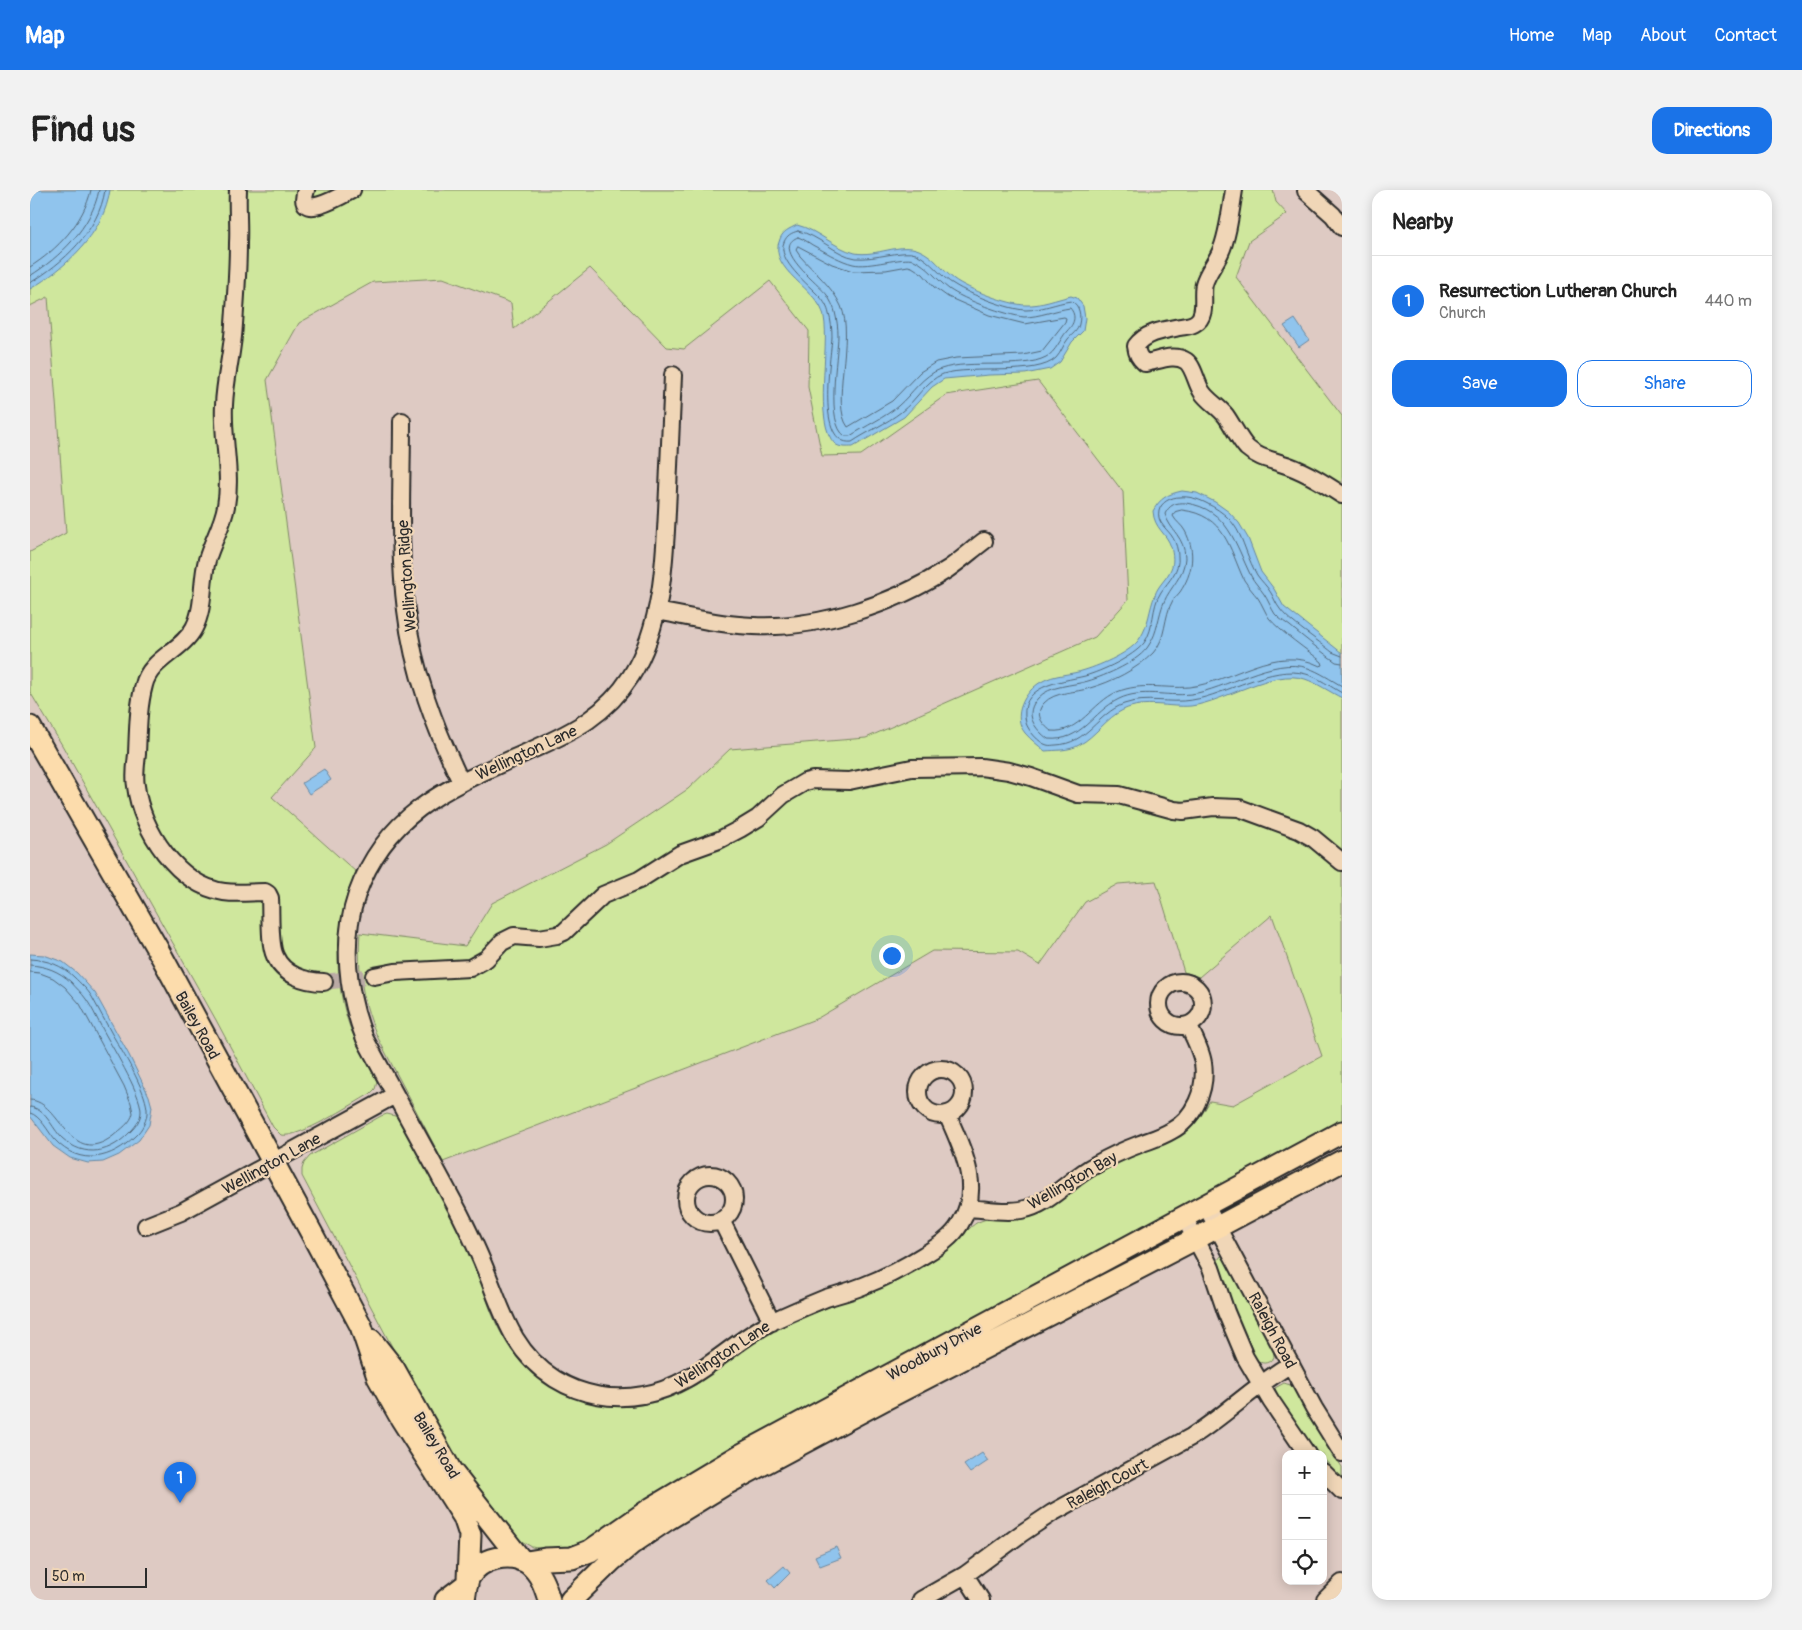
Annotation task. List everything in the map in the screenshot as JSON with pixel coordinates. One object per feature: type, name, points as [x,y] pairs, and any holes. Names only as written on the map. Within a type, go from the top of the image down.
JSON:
[{"type":"main road","name":"Bailey Road","points":[[30,727],[162,958],[361,1326],[394,1369],[451,1471],[524,1561],[533,1568],[543,1581],[549,1600]]},
{"type":"main road","name":"Woodbury Drive","points":[[467,1588],[474,1570],[489,1561],[510,1557],[524,1561],[572,1558],[590,1551],[652,1508],[726,1464],[1342,1132]]},
{"type":"main road","name":"Woodbury Drive","points":[[571,1600],[631,1544],[722,1486],[894,1394],[1218,1227],[1342,1160]]},
{"type":"main road","name":"Bailey Road","points":[[361,1326],[378,1377],[401,1418],[467,1524],[470,1540],[467,1588]]},
{"type":"main road","points":[[446,1600],[467,1588]]},
{"type":"street","points":[[238,190],[238,243],[234,325],[224,405],[229,468],[226,509],[207,561],[199,614],[194,628],[186,639],[148,674],[144,684],[138,717],[135,786],[149,828],[168,859],[187,875],[213,889],[224,892],[265,892],[268,894],[270,898],[275,957],[297,978],[306,981],[324,982]]},
{"type":"street","points":[[306,190],[304,197],[306,202],[308,205],[313,206],[320,206],[352,190]]},
{"type":"street","points":[[1234,190],[1221,252],[1204,285],[1200,318],[1196,323],[1190,325],[1148,335],[1136,346],[1136,352],[1140,359],[1146,363],[1166,358],[1186,361],[1190,365],[1204,394],[1224,414],[1245,446],[1255,455],[1311,475],[1342,495]]},
{"type":"street","points":[[1306,191],[1342,227]]},
{"type":"street","name":"Wellington Lane","points":[[673,375],[667,522],[657,611],[646,649],[640,662],[625,686],[604,709],[574,731],[442,792],[404,820],[391,835],[369,867],[353,908],[348,956],[349,982],[355,1014],[365,1039],[467,1229],[511,1334],[537,1365],[554,1378],[572,1389],[602,1396],[618,1398],[642,1396],[683,1382],[742,1340],[772,1322],[828,1298],[862,1287],[909,1264],[950,1237],[960,1224],[968,1208],[971,1196],[969,1169],[947,1114]]},
{"type":"street","name":"Wellington Ridge","points":[[402,421],[402,556],[408,628],[416,666],[430,710],[461,782]]},
{"type":"street","points":[[657,611],[707,621],[754,626],[782,625],[819,620],[860,610],[887,600],[948,568],[984,541]]},
{"type":"street","points":[[374,976],[395,972],[470,968],[486,959],[502,942],[514,936],[539,938],[564,932],[603,895],[639,880],[680,854],[740,830],[758,818],[791,789],[805,782],[813,780],[849,781],[912,768],[964,766],[994,768],[1031,777],[1078,794],[1119,795],[1174,810],[1213,807],[1239,808],[1300,830],[1313,838],[1342,862]]},
{"type":"street","name":"Wellington Bay","points":[[968,1208],[1020,1210],[1034,1206],[1094,1165],[1118,1153],[1160,1137],[1183,1124],[1200,1098],[1203,1082],[1203,1064],[1199,1048],[1188,1024]]},
{"type":"street","name":"Wellington Lane","points":[[146,1226],[182,1212],[395,1095]]},
{"type":"street","name":"Raleigh Road","points":[[1206,1206],[1324,1424],[1342,1453]]},
{"type":"street","name":"Raleigh Road","points":[[1184,1218],[1213,1274],[1237,1340],[1260,1384],[1285,1424],[1305,1450]]},
{"type":"street","points":[[721,1220],[772,1322]]},
{"type":"street","name":"Raleigh Court","points":[[920,1600],[965,1575],[1044,1518],[1206,1428],[1270,1376],[1291,1364]]},
{"type":"street","points":[[1327,1476],[1342,1491]]},
{"type":"street","points":[[965,1575],[981,1600]]},
{"type":"street","points":[[1325,1600],[1342,1583]]},
{"type":"green space","points":[[30,190],[1273,190],[1276,202],[1287,214],[1249,241],[1236,277],[1342,416],[1342,1120],[720,1455],[636,1506],[579,1547],[546,1550],[532,1547],[513,1536],[480,1500],[408,1377],[302,1176],[304,1163],[310,1156],[381,1116],[387,1114],[395,1116],[410,1137],[449,1211],[474,1264],[496,1323],[516,1354],[535,1374],[557,1389],[581,1400],[606,1405],[633,1406],[659,1401],[686,1390],[700,1382],[734,1355],[775,1330],[810,1314],[881,1287],[915,1270],[950,1248],[978,1222],[1079,1186],[1117,1163],[1177,1137],[1199,1119],[1210,1101],[1233,1105],[1322,1056],[1272,915],[1199,977],[1184,972],[1156,881],[1118,884],[1085,902],[1040,965],[1018,952],[932,951],[818,1018],[443,1162],[378,1038],[368,1013],[360,974],[360,933],[465,946],[492,903],[606,844],[688,789],[730,749],[866,738],[1095,637],[1128,600],[1123,492],[1038,381],[946,395],[861,455],[822,456],[808,387],[809,331],[770,281],[684,349],[667,347],[590,268],[514,329],[511,303],[443,278],[373,282],[299,323],[267,380],[316,748],[272,797],[356,872],[343,911],[338,951],[338,971],[345,1011],[351,1030],[377,1082],[375,1089],[370,1094],[326,1120],[300,1132],[281,1135],[273,1127],[216,1020],[62,745],[30,692],[30,552],[66,533],[48,297],[30,306]]},
{"type":"green space","points":[[1160,1241],[1163,1246],[1032,1314],[1029,1309]]},
{"type":"green space","points":[[1221,1256],[1225,1259],[1273,1348],[1274,1357],[1268,1362],[1260,1362],[1249,1346],[1236,1315],[1218,1260]]},
{"type":"green space","points":[[1284,1383],[1293,1386],[1320,1434],[1342,1467],[1342,1479],[1327,1462],[1327,1450],[1316,1450],[1296,1425],[1277,1395],[1275,1388]]},
{"type":"water","points":[[30,190],[110,190],[100,221],[92,235],[70,260],[30,289]]},
{"type":"water","points":[[797,225],[805,227],[847,251],[855,253],[863,254],[896,248],[919,250],[934,259],[960,283],[978,292],[1010,302],[1031,305],[1071,296],[1077,298],[1083,306],[1085,318],[1083,331],[1072,342],[1060,362],[1050,369],[1025,374],[944,379],[932,387],[904,417],[853,447],[839,446],[835,444],[828,434],[825,420],[823,402],[824,317],[813,297],[780,260],[778,250],[783,234]]},
{"type":"water","points":[[1295,319],[1309,340],[1299,347],[1284,326]]},
{"type":"water","points":[[1182,491],[1197,493],[1229,512],[1239,523],[1248,538],[1261,572],[1274,589],[1284,607],[1342,653],[1342,698],[1305,679],[1292,677],[1278,678],[1218,699],[1191,706],[1148,704],[1131,707],[1117,713],[1091,737],[1079,745],[1067,749],[1045,751],[1027,736],[1021,726],[1020,712],[1025,698],[1041,682],[1051,677],[1080,672],[1107,661],[1123,653],[1140,638],[1145,628],[1156,591],[1169,573],[1173,561],[1169,542],[1158,527],[1153,511],[1165,497]]},
{"type":"water","points":[[324,769],[331,780],[309,794],[302,783]]},
{"type":"water","points":[[30,954],[44,955],[63,962],[77,973],[95,993],[149,1096],[152,1107],[149,1125],[139,1140],[119,1155],[103,1162],[88,1163],[70,1158],[53,1146],[30,1116]]},
{"type":"water","points":[[982,1453],[988,1461],[970,1473],[964,1465]]},
{"type":"water","points":[[836,1547],[841,1558],[820,1566],[815,1556]]},
{"type":"water","points":[[784,1566],[790,1573],[775,1588],[768,1580]]},
{"type":"tunnel","points":[[324,982],[374,976]]},
{"type":"place","name":"Resurrection Lutheran Church","points":[[180,1503]]}]
